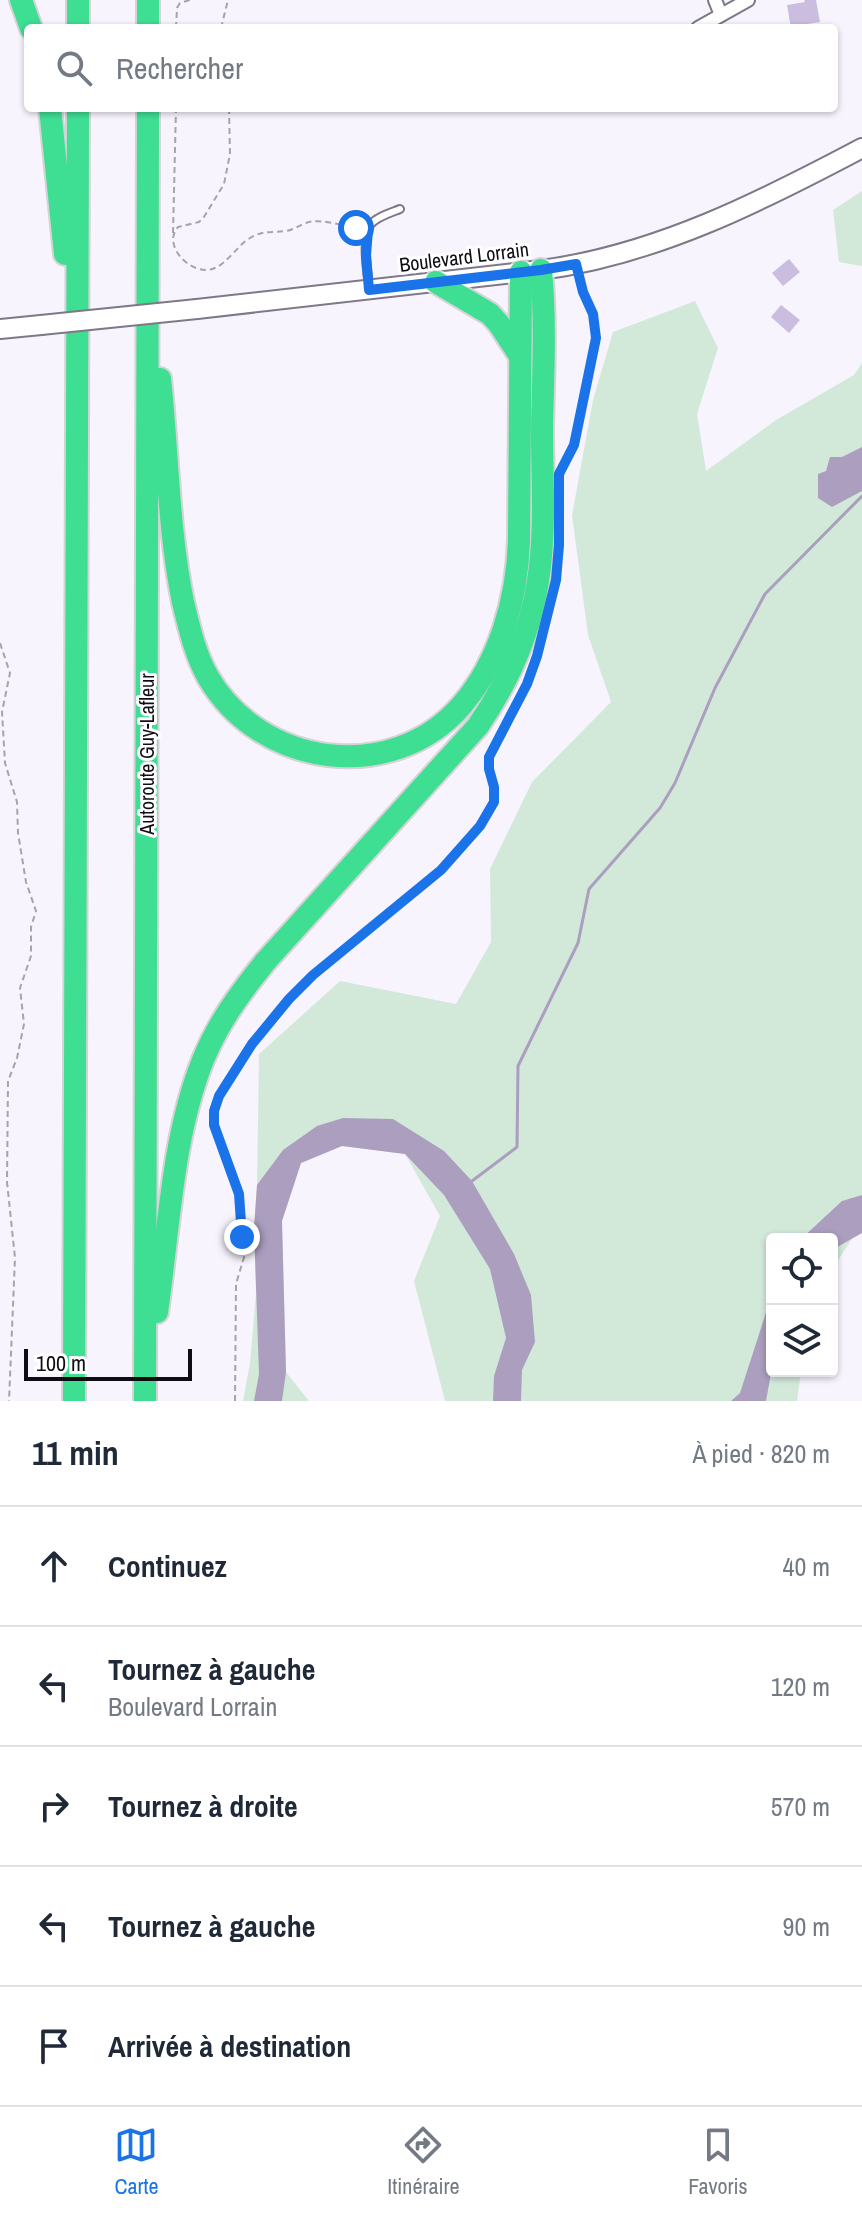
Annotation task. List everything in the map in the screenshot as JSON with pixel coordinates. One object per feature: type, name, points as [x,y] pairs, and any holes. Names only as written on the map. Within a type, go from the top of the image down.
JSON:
[{"type":"highway","points":[[21,0],[30,24]]},
{"type":"highway","points":[[78,0],[78,24]]},
{"type":"highway","points":[[148,0],[148,24]]},
{"type":"highway","points":[[50,112],[77,371]]},
{"type":"highway","points":[[74,1401],[78,112]]},
{"type":"highway","name":"Autoroute Guy-Lafleur","points":[[145,1395],[148,112]]},
{"type":"highway","points":[[148,248],[172,529],[179,582],[191,635],[208,676],[234,711],[265,735],[296,749],[349,756],[401,746],[447,720],[462,705],[481,677],[505,623],[517,573],[520,533],[520,356],[531,271]]},
{"type":"highway","points":[[145,1395],[182,1131],[198,1072],[215,1034],[241,991],[265,962],[469,738],[503,687],[521,648],[536,594],[541,555],[543,363],[531,271]]},
{"type":"highway","points":[[436,282],[490,314],[520,356]]},
{"type":"main road","name":"Boulevard Lorrain","points":[[0,329],[369,290],[576,264],[653,243],[728,215],[862,148]]},
{"type":"street","points":[[715,0],[721,15]]},
{"type":"street","points":[[705,24],[748,0]]},
{"type":"lane","points":[[369,290],[366,255],[368,230],[375,221],[400,209]]},
{"type":"path","points":[[176,24],[177,8],[180,3],[190,0]]},
{"type":"path","points":[[222,24],[228,0]]},
{"type":"path","points":[[176,112],[174,247],[192,266],[205,270],[218,265],[241,244],[261,232],[294,229],[312,222],[368,230]]},
{"type":"path","points":[[173,235],[178,227],[199,222],[224,184],[230,154],[229,112]]},
{"type":"path","points":[[559,474],[574,445],[596,338],[593,314],[576,264]]},
{"type":"path","points":[[235,1401],[236,1284],[245,1254],[239,1194],[214,1125],[219,1096],[252,1044],[289,999],[313,975],[441,870],[480,826],[494,802],[489,757],[527,684],[542,636]]},
{"type":"path","points":[[0,643],[10,673],[2,712],[5,763],[17,802],[18,833],[26,882],[36,911],[31,927],[31,956],[20,988],[25,1018],[17,1058],[8,1081],[7,1182],[15,1258],[9,1401]]},
{"type":"green space","points":[[862,191],[862,266],[839,262],[833,210]]},
{"type":"green space","points":[[695,301],[718,348],[697,414],[706,471],[776,420],[854,375],[862,363],[862,1233],[853,1237],[838,1261],[838,1233],[766,1233],[766,1377],[800,1377],[797,1401],[445,1401],[414,1281],[440,1216],[405,1154],[342,1146],[301,1163],[282,1221],[286,1372],[309,1401],[243,1401],[250,1363],[256,1293],[254,1228],[259,1054],[340,981],[456,1004],[491,942],[490,869],[532,782],[611,702],[588,635],[572,515],[593,400],[613,332]]},
{"type":"shaded area","points":[[862,447],[862,491],[832,507],[818,498],[818,474],[826,471],[830,457],[842,457]]},
{"type":"shaded area","points":[[343,1118],[393,1119],[444,1151],[472,1181],[514,1254],[531,1295],[535,1342],[522,1370],[521,1401],[493,1401],[494,1376],[506,1338],[490,1269],[444,1195],[405,1154],[342,1146],[301,1163],[282,1221],[286,1372],[282,1401],[254,1401],[259,1374],[254,1228],[257,1185],[283,1150],[317,1126]]},
{"type":"shaded area","points":[[862,1195],[862,1233],[838,1247],[838,1233],[807,1233],[842,1201]]},
{"type":"shaded area","points":[[766,1313],[766,1377],[770,1377],[766,1401],[731,1401],[740,1393]]},
{"type":"building","points":[[816,0],[820,22],[790,24],[787,5]]},
{"type":"building","points":[[789,259],[800,272],[783,286],[772,273]]},
{"type":"building","points":[[781,305],[800,320],[789,333],[771,317]]},
{"type":"waterway","points":[[472,1181],[517,1147],[518,1066],[578,943],[589,889],[660,808],[675,783],[715,688],[765,594],[862,496]]},
{"type":"route","points":[[242,1237],[239,1194],[214,1125],[214,1111],[224,1087],[252,1044],[289,999],[356,938],[441,870],[480,826],[494,802],[489,757],[527,684],[552,598],[558,564],[559,474],[574,445],[596,338],[595,321],[586,302],[576,264],[369,290],[366,255],[368,230],[356,228]]}]
